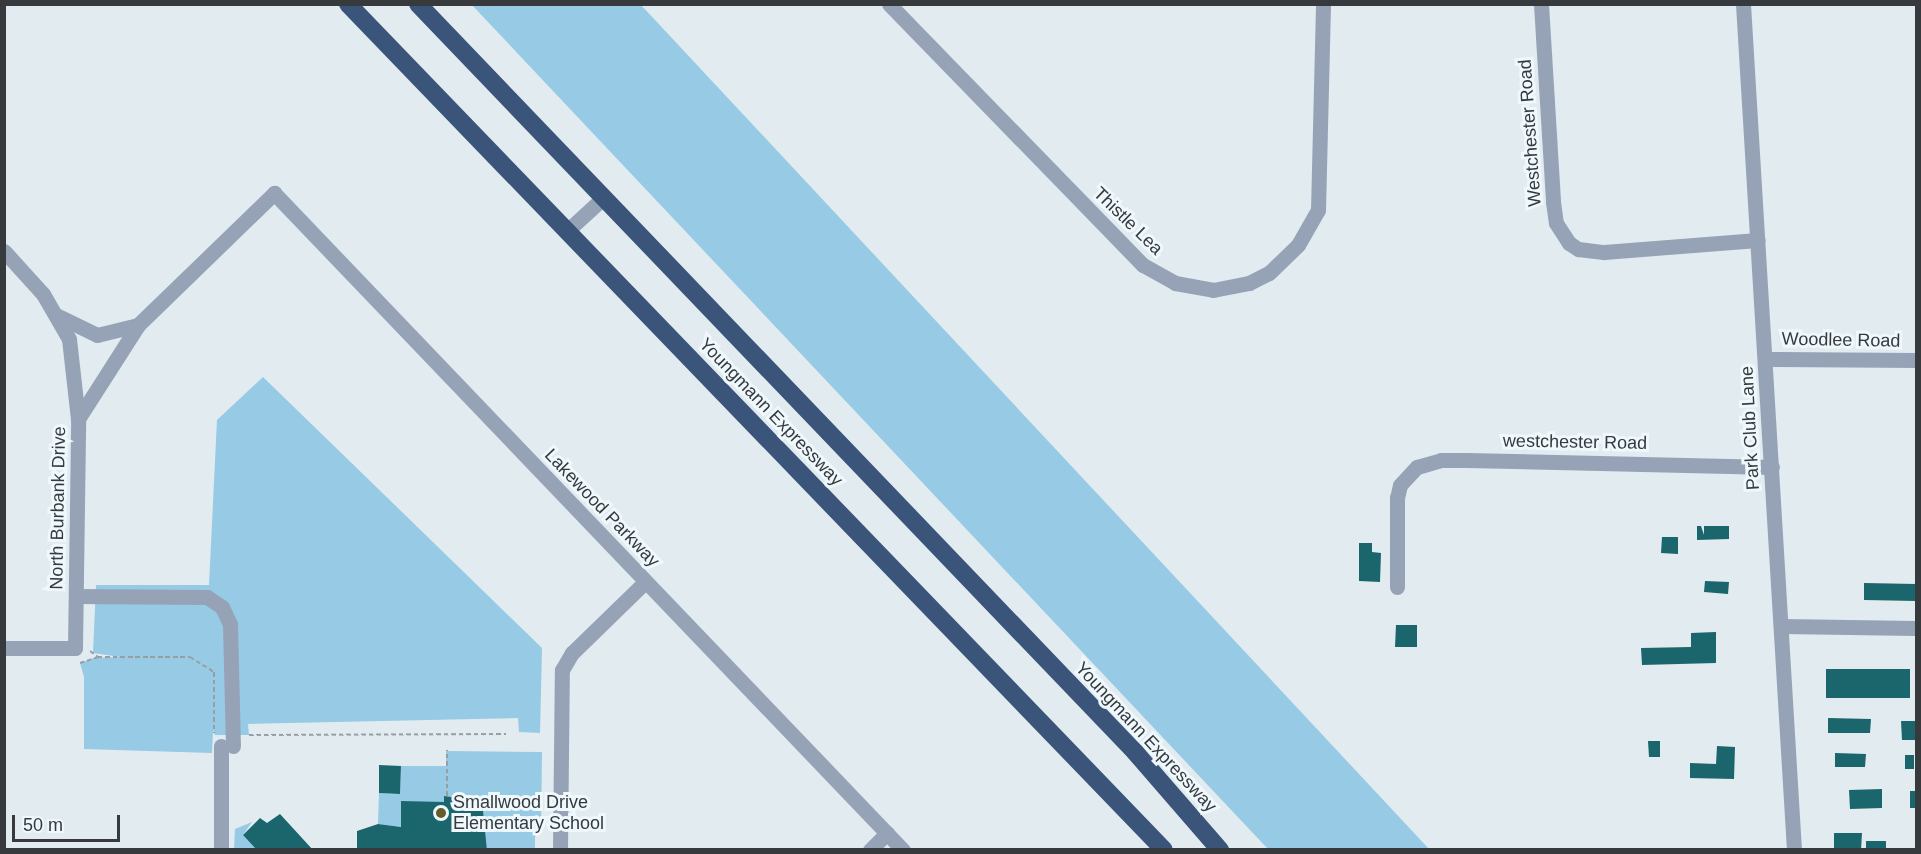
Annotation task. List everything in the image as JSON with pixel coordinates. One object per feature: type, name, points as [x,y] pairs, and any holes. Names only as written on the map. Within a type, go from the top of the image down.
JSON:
[{"type":"highway","name":"Youngmann Expressway","points":[[348,4],[1164,849]]},
{"type":"highway","name":"Youngmann Expressway","points":[[418,4],[1135,752],[1220,849]]},
{"type":"street","name":"Thistle Lea","points":[[889,4],[1143,265],[1166,279],[1194,288],[1232,288],[1269,273],[1298,245],[1312,223],[1320,185],[1323,4]]},
{"type":"street","name":"Westchester Road","points":[[1540,4],[1553,202],[1556,224],[1569,243],[1578,249],[1604,252],[1758,240]]},
{"type":"street","name":"Park Club Lane","points":[[1743,4],[1794,849]]},
{"type":"street","name":"North Burbank Drive","points":[[75,640],[78,419],[138,325],[274,193]]},
{"type":"street","name":"Lakewood Parkway","points":[[274,193],[903,849]]},
{"type":"street","points":[[567,231],[603,198]]},
{"type":"street","points":[[4,251],[58,316],[74,365],[78,419]]},
{"type":"street","points":[[58,316],[97,334],[138,325]]},
{"type":"street","name":"Woodlee Road","points":[[1766,359],[1917,360]]},
{"type":"street","name":"westchester Road","points":[[1397,587],[1397,498],[1400,485],[1417,467],[1440,460],[1772,467]]},
{"type":"street","points":[[560,849],[562,670],[573,653],[645,582]]},
{"type":"street","points":[[76,596],[207,597],[222,607],[230,624],[229,742],[221,849]]},
{"type":"street","points":[[1781,626],[1917,628]]},
{"type":"street","points":[[4,648],[75,648],[75,640]]},
{"type":"street","points":[[870,849],[887,833]]},
{"type":"path","points":[[75,640],[98,657]]},
{"type":"path","points":[[80,663],[98,657],[190,657],[214,672],[216,735],[229,742],[506,734]]},
{"type":"path","points":[[447,750],[447,796]]},
{"type":"shaded area","points":[[472,5],[641,5],[1429,849],[1268,849]]},
{"type":"shaded area","points":[[263,377],[542,648],[540,733],[519,732],[518,718],[248,724],[249,735],[215,735],[213,730],[212,753],[84,749],[84,677],[80,663],[93,658],[120,657],[93,653],[96,585],[209,585],[217,420]]},
{"type":"shaded area","points":[[446,751],[542,752],[541,831],[535,837],[535,849],[487,849],[482,800],[452,801],[451,797],[445,796],[444,802],[401,802],[401,827],[378,824],[379,793],[400,794],[401,766],[446,766]]},
{"type":"shaded area","points":[[252,822],[243,835],[257,849],[234,849],[235,829]]},
{"type":"building","points":[[1697,526],[1701,526],[1704,535],[1704,526],[1729,526],[1729,539],[1697,540]]},
{"type":"building","points":[[1662,537],[1678,537],[1678,554],[1661,553]]},
{"type":"building","points":[[1359,543],[1372,543],[1372,552],[1381,553],[1380,582],[1359,581]]},
{"type":"building","points":[[1705,581],[1729,582],[1728,594],[1704,592]]},
{"type":"building","points":[[1864,583],[1916,584],[1916,601],[1864,600]]},
{"type":"building","points":[[1396,625],[1417,625],[1417,647],[1395,647]]},
{"type":"building","points":[[1716,632],[1716,663],[1642,665],[1641,648],[1691,647],[1691,633]]},
{"type":"building","points":[[1826,669],[1910,669],[1910,698],[1826,698]]},
{"type":"building","points":[[1828,718],[1871,719],[1870,733],[1828,733]]},
{"type":"building","points":[[1901,721],[1916,721],[1916,740],[1902,740]]},
{"type":"building","points":[[1648,741],[1660,741],[1660,757],[1649,757]]},
{"type":"building","points":[[1717,746],[1735,747],[1734,779],[1690,778],[1690,763],[1716,764]]},
{"type":"building","points":[[1835,753],[1866,754],[1865,767],[1835,767]]},
{"type":"building","points":[[1905,755],[1914,755],[1914,769],[1905,769]]},
{"type":"building","points":[[379,765],[401,766],[400,794],[379,793]]},
{"type":"building","points":[[1882,789],[1882,808],[1850,809],[1849,790]]},
{"type":"building","points":[[1910,791],[1916,791],[1916,808],[1910,808]]},
{"type":"building","name":"Smallwood Drive Elementary School","points":[[444,796],[452,797],[452,801],[482,800],[487,850],[357,850],[357,831],[378,824],[401,827],[401,801],[444,802]]},
{"type":"building","points":[[280,814],[313,850],[257,850],[243,835],[260,818],[267,823]]},
{"type":"building","points":[[1834,833],[1862,833],[1861,850],[1834,850]]},
{"type":"building","points":[[1866,841],[1886,841],[1886,850],[1866,850]]},
{"type":"place","name":"Smallwood Drive Elementary School","points":[[441,813]]}]
